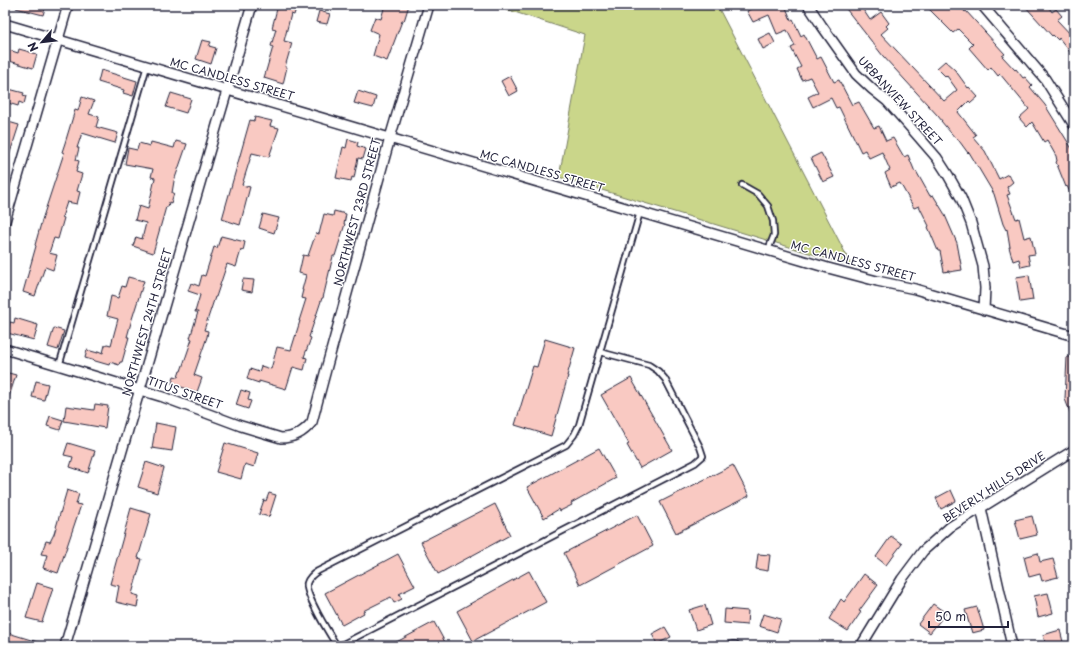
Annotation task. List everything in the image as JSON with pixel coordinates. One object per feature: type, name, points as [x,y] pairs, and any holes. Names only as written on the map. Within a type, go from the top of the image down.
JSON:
[{"type":"street","points":[[5,221],[68,5]]},
{"type":"street","name":"NORTHWEST 24TH STREET","points":[[65,646],[252,5]]},
{"type":"street","name":"NORTHWEST 23RD STREET","points":[[309,426],[312,422],[390,138],[429,5]]},
{"type":"street","name":"URBANVIEW STREET","points":[[808,5],[856,74],[887,101],[937,158],[961,198],[971,223],[983,266],[985,288],[984,310]]},
{"type":"street","points":[[982,5],[1045,78],[1074,124]]},
{"type":"street","name":"MC CANDLESS STREET","points":[[5,24],[852,275],[915,289],[1074,336]]},
{"type":"street","name":"TITUS STREET","points":[[5,349],[163,397],[240,426],[281,438],[296,436],[309,426]]},
{"type":"street","name":"BEVERLY HILLS DRIVE","points":[[861,646],[902,579],[923,551],[950,527],[1074,450]]},
{"type":"street","points":[[981,508],[1012,646]]},
{"type":"lane","points":[[59,366],[147,66]]},
{"type":"lane","points":[[742,185],[758,194],[768,206],[774,221],[774,235],[768,250]]},
{"type":"lane","points":[[600,352],[649,365],[665,378],[700,447],[703,456],[695,463],[338,646],[309,596],[307,584],[310,577],[318,571],[566,445],[574,435],[579,425],[640,212]]},
{"type":"green space","points":[[493,5],[717,5],[852,266],[559,177],[585,35]]},
{"type":"building","points":[[17,5],[46,5],[43,15],[16,8]]},
{"type":"building","points":[[278,5],[297,5],[294,15],[291,14],[284,41],[292,43],[285,67],[287,67],[283,84],[264,78],[273,47],[271,46],[276,29],[272,28]]},
{"type":"building","points":[[385,5],[409,5],[387,61],[373,56],[379,34],[370,30],[375,17],[381,19]]},
{"type":"building","points":[[759,5],[785,5],[791,20],[793,19],[801,36],[804,34],[817,59],[821,57],[834,82],[839,80],[852,105],[859,102],[874,128],[879,126],[886,141],[893,138],[904,157],[908,155],[915,172],[916,171],[930,196],[933,195],[944,213],[957,243],[962,270],[944,272],[940,251],[938,251],[928,227],[929,226],[919,206],[914,208],[900,183],[891,187],[885,173],[890,170],[882,152],[869,158],[865,150],[861,152],[839,107],[836,108],[831,98],[813,107],[808,97],[818,92],[810,77],[802,80],[797,69],[801,67],[791,48],[795,46],[787,30],[777,34],[769,15],[753,22],[747,11]]},
{"type":"building","points":[[843,5],[860,5],[870,20],[881,12],[889,23],[886,26],[888,28],[881,34],[944,101],[957,90],[947,76],[946,77],[937,68],[945,61],[955,70],[968,88],[969,87],[978,97],[971,103],[969,101],[958,112],[976,135],[973,137],[985,151],[999,179],[1008,174],[1013,182],[1007,187],[1010,194],[1007,195],[1016,219],[1019,218],[1024,238],[1031,236],[1035,254],[1028,255],[1030,265],[1021,267],[1019,259],[1013,261],[1009,247],[1007,229],[1006,230],[1003,224],[994,194],[969,152],[968,153],[938,116],[883,56]]},
{"type":"building","points":[[925,5],[958,5],[965,12],[966,11],[1005,54],[1002,56],[1023,78],[1025,77],[1032,85],[1030,87],[1045,105],[1074,152],[1074,201],[1067,186],[1066,187],[1056,162],[1056,156],[1047,140],[1044,142],[1032,122],[1027,127],[1019,118],[1029,109],[1000,74],[998,76],[991,67],[988,70],[969,48],[973,44],[958,29],[953,33]]},
{"type":"building","points":[[1024,5],[1047,5],[1052,12],[1056,9],[1062,16],[1057,20],[1074,38],[1074,57],[1059,38],[1058,40],[1053,35],[1052,36]]},
{"type":"building","points":[[319,11],[330,14],[327,24],[316,22]]},
{"type":"building","points":[[770,33],[775,43],[763,49],[758,39]]},
{"type":"building","points":[[202,40],[211,42],[209,46],[216,48],[211,64],[196,59]]},
{"type":"building","points":[[19,49],[37,54],[33,68],[6,60],[9,50],[18,53]]},
{"type":"building","points":[[101,70],[137,81],[133,96],[123,93],[124,90],[98,82]]},
{"type":"building","points":[[510,76],[518,91],[509,96],[501,81]]},
{"type":"building","points":[[5,88],[24,93],[23,95],[26,96],[24,104],[19,102],[18,106],[5,102]]},
{"type":"building","points":[[358,91],[376,97],[373,108],[354,103]]},
{"type":"building","points":[[171,93],[191,99],[186,113],[166,107]]},
{"type":"building","points":[[82,97],[94,101],[89,114],[99,117],[96,127],[118,133],[115,143],[82,133],[77,148],[79,148],[76,160],[79,161],[76,172],[82,174],[77,191],[80,192],[77,204],[67,202],[62,217],[64,218],[58,239],[54,238],[49,253],[57,255],[53,270],[45,267],[35,296],[23,292],[42,220],[64,153],[62,152],[75,110],[78,111]]},
{"type":"building","points":[[255,117],[272,121],[270,126],[279,128],[269,157],[252,153],[242,185],[250,187],[240,225],[222,219],[250,120],[254,121]]},
{"type":"building","points":[[5,121],[19,125],[7,162],[5,162]]},
{"type":"building","points":[[348,139],[358,142],[357,146],[366,149],[363,159],[358,158],[354,178],[352,177],[351,181],[336,178],[343,147],[346,148]]},
{"type":"building","points":[[176,141],[187,144],[174,181],[172,193],[174,193],[171,203],[169,202],[168,207],[166,207],[153,253],[133,246],[136,237],[142,239],[146,223],[135,220],[139,206],[148,209],[155,178],[151,177],[153,169],[125,164],[128,148],[137,150],[139,143],[150,146],[151,142],[174,148]]},
{"type":"building","points":[[821,153],[834,177],[823,182],[811,158]]},
{"type":"building","points":[[334,211],[346,214],[345,224],[335,256],[333,256],[323,298],[309,337],[311,338],[304,357],[307,358],[304,370],[293,367],[286,389],[247,379],[250,369],[259,372],[261,366],[271,369],[277,347],[291,350],[306,299],[301,298],[306,275],[299,273],[303,255],[308,256],[316,233],[319,234],[324,214],[333,216]]},
{"type":"building","points":[[263,214],[279,218],[274,233],[259,228]]},
{"type":"building","points":[[221,236],[245,242],[236,267],[227,264],[204,330],[208,331],[207,337],[194,375],[202,378],[197,392],[172,384],[174,376],[178,377],[181,371],[192,339],[190,338],[198,312],[195,312],[200,295],[188,291],[191,283],[199,286],[202,275],[205,276],[214,247],[217,248]]},
{"type":"building","points":[[1029,275],[1033,300],[1020,302],[1016,277]]},
{"type":"building","points":[[128,277],[144,281],[127,337],[129,337],[122,362],[120,362],[119,365],[110,362],[109,365],[85,358],[87,350],[103,353],[105,345],[111,345],[118,319],[107,316],[111,296],[118,298],[122,286],[125,287]]},
{"type":"building","points":[[243,279],[254,280],[252,292],[241,290]]},
{"type":"building","points":[[15,318],[38,325],[34,340],[7,333],[10,322],[14,323]]},
{"type":"building","points":[[54,328],[64,331],[58,350],[48,347]]},
{"type":"building","points":[[545,339],[575,348],[551,436],[515,425],[533,366],[537,367]]},
{"type":"building","points":[[1067,357],[1074,357],[1073,420],[1065,399]]},
{"type":"building","points":[[5,372],[16,375],[7,403],[5,403]]},
{"type":"building","points":[[631,378],[672,450],[640,468],[627,445],[629,444],[601,395]]},
{"type":"building","points":[[36,381],[48,384],[44,400],[32,397]]},
{"type":"building","points":[[241,390],[250,393],[248,400],[251,401],[248,409],[236,405]]},
{"type":"building","points":[[95,404],[108,406],[105,428],[64,421],[66,406],[94,410]]},
{"type":"building","points":[[50,416],[63,420],[60,430],[47,426]]},
{"type":"building","points":[[156,423],[176,427],[172,451],[152,448]]},
{"type":"building","points":[[68,443],[95,451],[88,473],[70,467],[73,457],[64,455]]},
{"type":"building","points":[[225,443],[258,453],[254,467],[245,464],[241,479],[216,472]]},
{"type":"building","points":[[599,448],[616,478],[571,503],[572,505],[560,511],[559,509],[544,518],[527,487]]},
{"type":"building","points":[[146,462],[164,468],[157,493],[138,487]]},
{"type":"building","points":[[733,465],[749,496],[676,533],[660,502]]},
{"type":"building","points":[[67,490],[79,494],[76,504],[81,505],[58,573],[43,568],[47,555],[41,554],[46,541],[50,542],[54,534]]},
{"type":"building","points":[[951,490],[956,501],[941,509],[936,498]]},
{"type":"building","points":[[269,493],[276,495],[269,517],[259,514],[264,500],[266,501]]},
{"type":"building","points":[[495,504],[510,535],[438,574],[421,542]]},
{"type":"building","points":[[131,508],[151,514],[138,558],[142,559],[132,594],[139,596],[137,607],[116,602],[119,586],[110,584]]},
{"type":"building","points":[[637,515],[653,546],[580,585],[564,553]]},
{"type":"building","points":[[1032,516],[1037,535],[1020,539],[1015,520]]},
{"type":"building","points":[[891,536],[902,544],[886,565],[876,557]]},
{"type":"building","points":[[1038,553],[1040,562],[1053,559],[1058,577],[1042,581],[1040,574],[1029,577],[1024,557]]},
{"type":"building","points":[[398,554],[415,586],[399,594],[402,599],[394,603],[391,597],[363,611],[364,613],[342,625],[325,593]]},
{"type":"building","points":[[758,554],[770,555],[768,571],[756,569]]},
{"type":"building","points":[[529,571],[546,602],[473,641],[457,611]]},
{"type":"building","points":[[864,574],[878,585],[859,611],[861,612],[848,631],[829,619],[841,599],[844,602]]},
{"type":"building","points":[[37,583],[53,588],[42,622],[26,618]]},
{"type":"building","points":[[1048,593],[1053,613],[1038,617],[1034,596]]},
{"type":"building","points":[[933,604],[946,613],[930,633],[918,624]]},
{"type":"building","points":[[705,605],[711,625],[696,630],[689,610]]},
{"type":"building","points":[[977,607],[984,630],[972,633],[965,610]]},
{"type":"building","points":[[725,609],[748,611],[747,625],[724,623]]},
{"type":"building","points":[[763,614],[781,619],[777,632],[759,626]]},
{"type":"building","points":[[434,622],[447,646],[389,646]]},
{"type":"building","points":[[665,627],[671,637],[657,644],[652,634]]},
{"type":"building","points":[[1060,630],[1064,646],[1046,646],[1043,635]]},
{"type":"building","points":[[5,632],[44,644],[44,646],[5,646]]}]
